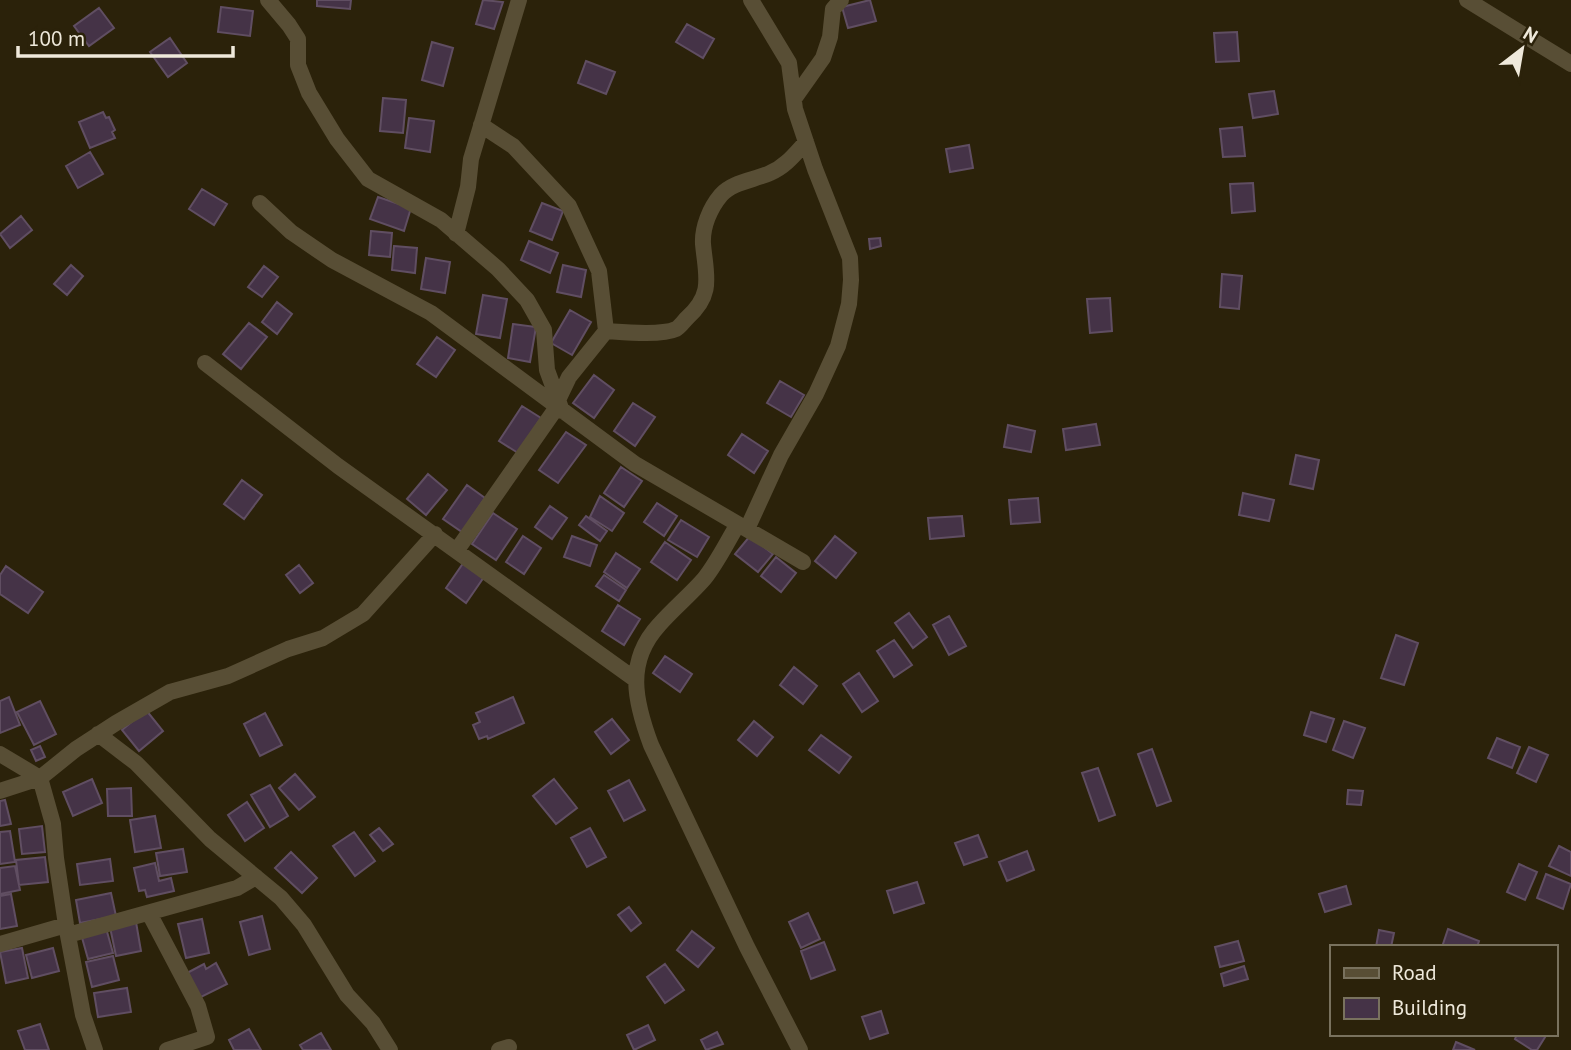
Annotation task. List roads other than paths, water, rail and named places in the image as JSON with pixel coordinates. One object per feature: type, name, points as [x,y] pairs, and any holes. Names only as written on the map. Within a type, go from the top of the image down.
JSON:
[{"type":"street","points":[[268,0],[298,39],[298,65],[309,93],[337,139],[368,179],[441,220],[498,269],[527,300],[544,330],[547,370],[559,406]]},
{"type":"street","points":[[456,234],[468,187],[471,159],[519,0]]},
{"type":"street","points":[[751,0],[789,64],[794,99],[806,142],[850,258],[849,304],[838,346],[816,394],[743,527],[705,578],[656,627],[641,649],[635,691],[640,717],[651,745],[747,947],[800,1050]]},
{"type":"street","points":[[794,99],[824,58],[830,37],[833,9],[841,0]]},
{"type":"street","points":[[1467,0],[1571,64]]},
{"type":"street","points":[[457,550],[559,406],[569,377],[606,331],[600,271],[569,206],[513,146],[481,125]]},
{"type":"street","points":[[606,331],[645,333],[675,329],[697,310],[706,292],[708,271],[703,242],[708,216],[723,192],[772,173],[789,161],[806,142]]},
{"type":"street","points":[[260,203],[291,232],[332,260],[431,313],[635,464],[803,562]]},
{"type":"street","points":[[205,363],[338,466],[636,680]]},
{"type":"street","points":[[0,790],[40,778],[98,734],[170,692],[228,676],[288,649],[323,638],[363,614],[435,534]]},
{"type":"street","points":[[98,734],[136,763],[210,839],[281,898],[304,925],[347,995],[373,1023],[390,1050]]},
{"type":"street","points":[[0,754],[40,778],[53,824],[55,858],[83,1015],[95,1050]]},
{"type":"street","points":[[0,944],[149,913],[237,888],[256,877]]},
{"type":"street","points":[[149,913],[198,1006],[207,1037],[167,1050]]}]
